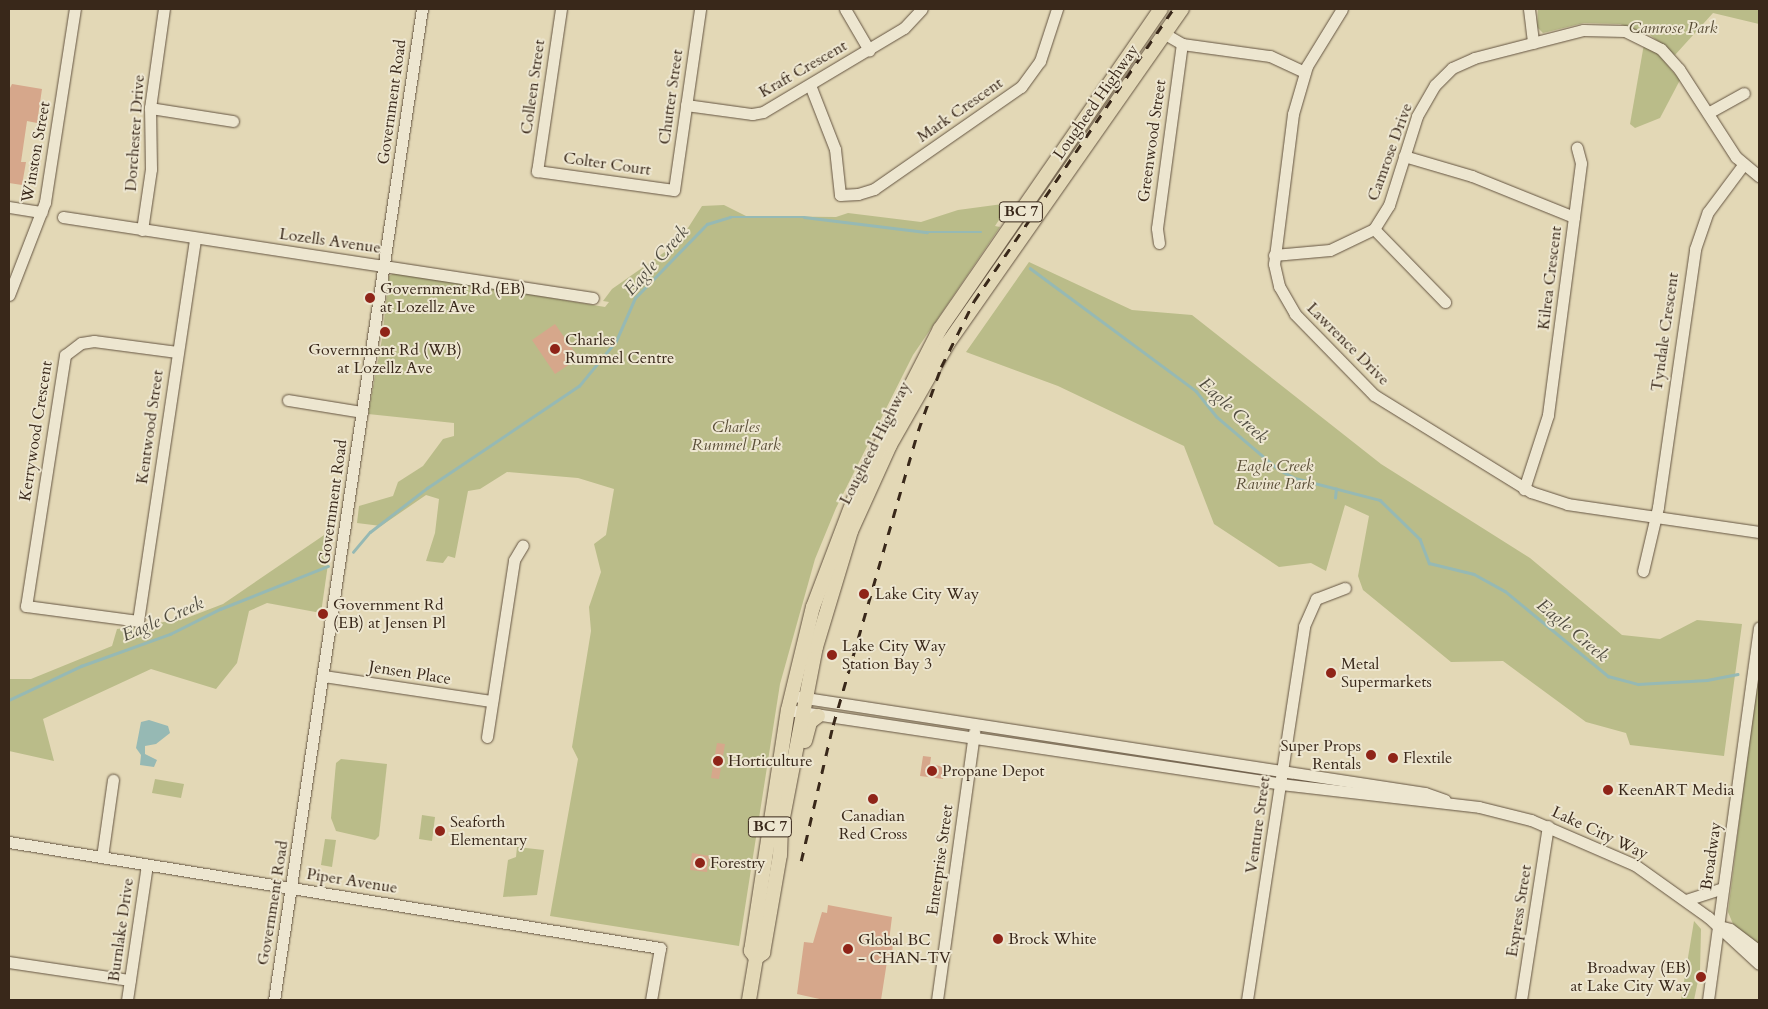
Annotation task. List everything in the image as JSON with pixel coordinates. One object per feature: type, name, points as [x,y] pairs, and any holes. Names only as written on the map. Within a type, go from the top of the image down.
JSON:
[{"type":"main road","name":"Lougheed Highway","points":[[756,958],[762,954],[780,855],[780,828],[802,713],[798,697],[829,559],[907,388],[940,329],[1161,9]]},
{"type":"main road","name":"Lougheed Highway","points":[[750,1000],[756,958],[751,951],[788,710],[798,697],[838,568],[890,445],[948,343],[1182,9]]},
{"type":"main road","points":[[780,855],[787,846],[807,730],[818,716]]},
{"type":"street","name":"Winston Street","points":[[9,295],[42,212],[75,9]]},
{"type":"street","name":"Dorchester Drive","points":[[142,230],[151,168],[150,108],[164,9]]},
{"type":"street","name":"Government Road","points":[[274,1000],[324,676],[422,9]]},
{"type":"street","name":"Colleen Street","points":[[537,171],[561,9]]},
{"type":"street","name":"Chutter Street","points":[[674,190],[700,9]]},
{"type":"street","points":[[845,9],[868,50]]},
{"type":"street","name":"Kraft Crescent","points":[[686,105],[752,114],[764,112],[904,28],[922,9]]},
{"type":"street","name":"Mark Crescent","points":[[810,85],[835,149],[840,195],[874,189],[1021,87],[1040,61],[1058,9]]},
{"type":"street","name":"Lawrence Drive","points":[[1342,9],[1305,72],[1292,114],[1274,254],[1277,281],[1295,314],[1364,387],[1524,489],[1566,504],[1759,532]]},
{"type":"street","points":[[1529,9],[1533,43]]},
{"type":"street","name":"Camrose Drive","points":[[1374,229],[1389,204],[1417,116],[1446,73],[1474,58],[1602,28],[1637,35],[1676,64],[1743,165],[1759,176]]},
{"type":"street","points":[[1165,34],[1182,44],[1270,56],[1305,72]]},
{"type":"street","name":"Greenwood Street","points":[[1159,243],[1157,228],[1182,44]]},
{"type":"street","points":[[1708,113],[1744,93]]},
{"type":"street","points":[[150,108],[233,121]]},
{"type":"street","points":[[1574,217],[1581,164],[1577,148]]},
{"type":"street","name":"Kilrea Crescent","points":[[1404,156],[1472,176],[1574,217],[1548,415],[1524,489]]},
{"type":"street","name":"Tyndale Crescent","points":[[1643,571],[1656,518],[1695,249],[1708,212],[1743,165]]},
{"type":"street","name":"Colter Court","points":[[537,171],[674,190]]},
{"type":"street","points":[[9,207],[42,212]]},
{"type":"street","name":"Lozells Avenue","points":[[63,217],[593,298]]},
{"type":"street","points":[[1274,254],[1330,250],[1374,229],[1445,302]]},
{"type":"street","name":"Kentwood Street","points":[[138,621],[194,238]]},
{"type":"street","name":"Kerrywood Crescent","points":[[138,621],[26,606],[60,365],[73,347],[94,341],[177,352]]},
{"type":"street","points":[[288,400],[362,412]]},
{"type":"street","points":[[487,737],[514,560],[523,545]]},
{"type":"street","name":"Venture Street","points":[[1248,1000],[1280,784],[1309,611],[1316,598],[1345,588]]},
{"type":"street","name":"Broadway","points":[[1708,1000],[1759,627]]},
{"type":"street","name":"Jensen Place","points":[[324,676],[492,701]]},
{"type":"street","name":"Lake City Way","points":[[798,697],[1425,793],[1453,804]]},
{"type":"street","name":"Lake City Way","points":[[788,710],[1280,784],[1453,804],[1548,826],[1635,865],[1686,900],[1719,926]]},
{"type":"street","name":"Enterprise Street","points":[[937,1000],[974,739],[974,724]]},
{"type":"street","points":[[102,857],[113,780]]},
{"type":"street","name":"Express Street","points":[[1521,1000],[1548,826]]},
{"type":"street","name":"Piper Avenue","points":[[9,842],[660,948],[651,1000]]},
{"type":"street","name":"Burnlake Drive","points":[[127,1000],[147,865]]},
{"type":"street","points":[[1686,900],[1723,888]]},
{"type":"street","points":[[1719,926],[1730,930],[1759,951]]},
{"type":"street","points":[[1719,926],[1729,940],[1759,964]]},
{"type":"street","points":[[9,962],[130,980]]},
{"type":"green space","name":"Camrose Park","points":[[1538,9],[1759,9],[1759,24],[1713,13],[1675,55],[1650,35],[1620,24],[1584,23],[1543,33],[1537,27]]},
{"type":"green space","points":[[1644,44],[1657,53],[1680,80],[1660,118],[1635,128],[1630,124]]},
{"type":"green space","name":"Charles Rummel Park","points":[[1010,203],[995,226],[1000,227],[913,355],[836,508],[815,559],[780,684],[739,946],[550,916],[578,759],[572,747],[591,631],[589,607],[601,572],[594,544],[606,535],[614,489],[578,478],[507,472],[480,489],[468,491],[455,558],[448,556],[443,563],[426,561],[435,533],[439,499],[426,495],[381,526],[357,523],[359,506],[393,496],[398,482],[423,466],[443,439],[454,436],[454,423],[368,414],[382,339],[389,276],[396,272],[605,307],[609,302],[603,301],[612,289],[679,242],[702,206],[724,205],[746,216],[836,217],[848,213],[921,222],[958,210]]},
{"type":"green space","name":"Eagle Creek Ravine Park","points":[[1029,262],[1132,310],[1192,315],[1381,464],[1530,558],[1622,635],[1660,639],[1697,620],[1742,624],[1724,756],[1630,745],[1626,733],[1586,722],[1503,661],[1451,662],[1363,590],[1358,576],[1369,516],[1345,505],[1326,571],[1311,563],[1279,567],[1214,524],[1184,446],[1058,386],[966,352]]},
{"type":"green space","points":[[333,529],[321,613],[267,603],[249,611],[237,663],[216,689],[151,669],[43,719],[54,761],[9,751],[9,679],[31,679],[112,646],[117,629],[184,619],[223,604]]},
{"type":"green space","points":[[1759,663],[1759,945],[1733,924],[1728,912]]},
{"type":"green space","points":[[341,759],[387,764],[379,836],[375,840],[336,831],[331,818],[336,763]]},
{"type":"green space","points":[[155,779],[184,784],[181,798],[152,793]]},
{"type":"green space","points":[[422,815],[435,817],[432,841],[419,839]]},
{"type":"green space","points":[[325,839],[336,840],[332,867],[321,865]]},
{"type":"green space","points":[[517,847],[544,850],[537,895],[503,897],[508,860],[516,857]]},
{"type":"green space","points":[[1694,921],[1701,929],[1700,971],[1694,1000],[1681,1000]]},
{"type":"water","points":[[149,720],[168,726],[170,733],[156,744],[145,746],[145,754],[157,760],[154,767],[140,765],[141,755],[136,748],[141,722]]},
{"type":"building","points":[[12,84],[42,89],[37,123],[27,121],[21,162],[26,162],[22,185],[9,183],[9,90]]},
{"type":"building","name":"Charles Rummel Centre","points":[[555,324],[579,358],[555,374],[532,340]]},
{"type":"building","name":"Horticulture","points":[[717,743],[725,744],[719,779],[711,778]]},
{"type":"building","name":"Propane Depot","points":[[923,756],[931,757],[930,764],[945,767],[943,779],[920,776]]},
{"type":"building","name":"Forestry","points":[[692,853],[709,856],[707,872],[690,870]]},
{"type":"building","name":"Global BC - CHAN-TV","points":[[828,905],[892,917],[889,941],[893,943],[892,954],[888,955],[881,1000],[824,1000],[797,994],[804,942],[813,943],[822,912],[827,913]]},
{"type":"waterway","name":"Eagle Creek","points":[[353,552],[370,532],[427,488],[579,386],[616,341],[635,298],[707,224],[730,217],[804,217],[927,232],[981,232]]},
{"type":"waterway","name":"Eagle Creek","points":[[1030,268],[1196,391],[1217,417],[1278,469],[1295,478],[1380,500],[1420,539],[1429,563],[1474,574],[1505,591],[1608,676],[1638,684],[1707,680],[1737,674]]},
{"type":"waterway","points":[[1335,498],[1336,489]]},
{"type":"waterway","name":"Eagle Creek","points":[[9,700],[81,666],[170,634],[220,609],[328,566]]},
{"type":"railway","points":[[801,861],[833,725],[918,431],[941,367],[974,301],[1173,9]]},
{"type":"place","name":"Government Rd (EB) at Lozellz Ave","points":[[370,298]]},
{"type":"place","name":"Government Rd (WB) at Lozellz Ave","points":[[385,332]]},
{"type":"place","name":"Charles Rummel Centre","points":[[555,349]]},
{"type":"place","name":"Lake City Way","points":[[864,594]]},
{"type":"place","name":"Government Rd (EB) at Jensen Pl","points":[[323,614]]},
{"type":"place","name":"Lake City Way Station Bay 3","points":[[832,655]]},
{"type":"place","name":"Metal Supermarkets","points":[[1331,673]]},
{"type":"place","name":"Super Props Rentals","points":[[1371,755]]},
{"type":"place","name":"Flextile","points":[[1393,758]]},
{"type":"place","name":"Horticulture","points":[[718,761]]},
{"type":"place","name":"Propane Depot","points":[[932,771]]},
{"type":"place","name":"KeenART Media","points":[[1608,790]]},
{"type":"place","name":"Canadian Red Cross","points":[[873,799]]},
{"type":"place","name":"Seaforth Elementary","points":[[440,831]]},
{"type":"place","name":"Forestry","points":[[700,863]]},
{"type":"place","name":"Brock White","points":[[998,939]]},
{"type":"place","name":"Global BC - CHAN-TV","points":[[848,949]]},
{"type":"place","name":"Broadway (EB) at Lake City Way","points":[[1701,977]]}]
